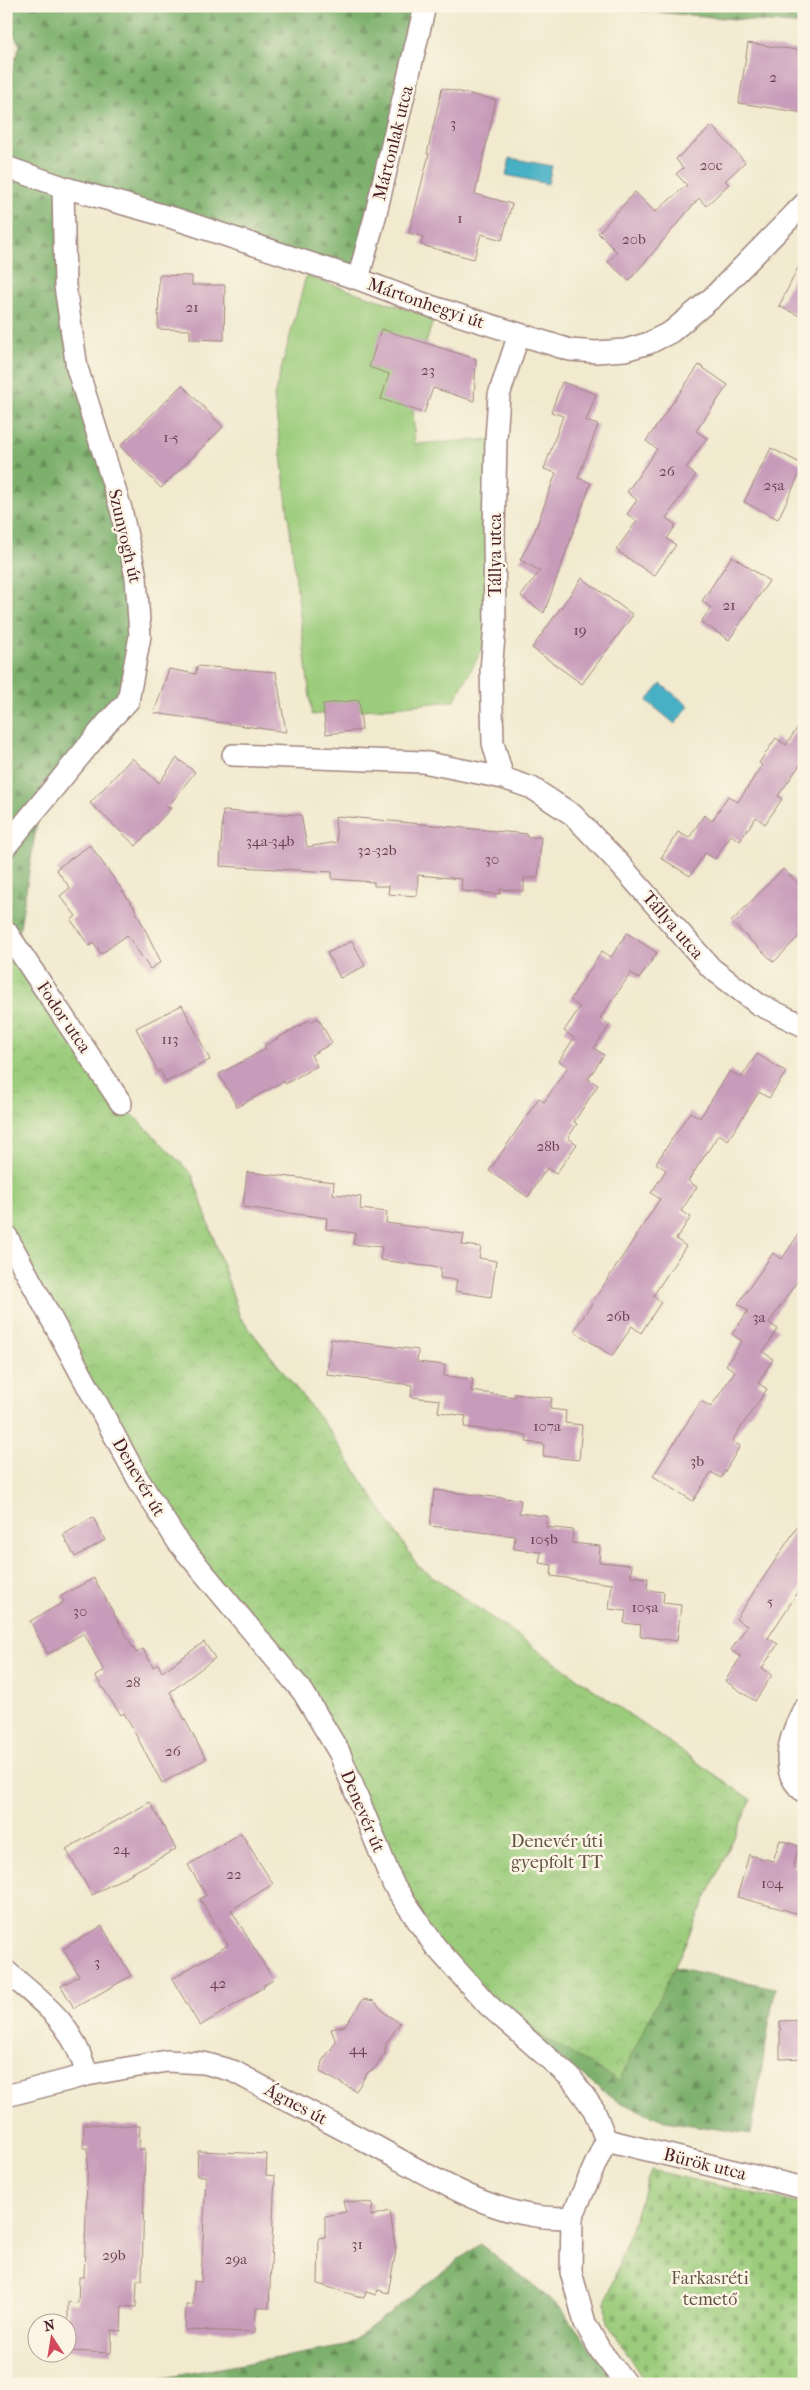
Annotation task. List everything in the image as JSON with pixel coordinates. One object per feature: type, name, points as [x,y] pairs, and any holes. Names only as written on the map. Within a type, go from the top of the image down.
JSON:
[{"type":"street","name":"Mártonlak utca","points":[[358,280],[399,120],[425,6]]},
{"type":"street","name":"Mártonhegyi út","points":[[6,167],[63,187],[173,218],[430,306],[570,350],[596,352],[625,350],[649,344],[671,332],[712,297],[804,204]]},
{"type":"street","name":"Szunyogh út","points":[[6,846],[107,723],[128,701],[140,636],[136,577],[121,509],[77,368],[65,286],[63,187]]},
{"type":"street","name":"Tállya utca","points":[[504,778],[493,743],[491,670],[495,626],[496,439],[499,395],[519,334]]},
{"type":"street","name":"Tállya utca","points":[[233,754],[423,762],[504,778],[532,788],[573,815],[616,860],[711,968],[758,1004],[804,1026]]},
{"type":"street","name":"Fodor utca","points":[[6,931],[121,1102]]},
{"type":"street","name":"Denevér út","points":[[6,1235],[138,1478],[173,1534],[302,1692],[339,1752],[393,1884],[435,1946],[488,2005],[571,2078],[594,2110],[606,2140]]},
{"type":"street","points":[[799,1788],[789,1769],[788,1755],[796,1725],[804,1710]]},
{"type":"street","points":[[6,1971],[58,2017],[74,2038],[87,2075]]},
{"type":"street","name":"Ágnes út","points":[[6,2096],[87,2075],[167,2061],[211,2065],[233,2071],[471,2197],[532,2216],[554,2218],[572,2216]]},
{"type":"street","name":"Bürök utca","points":[[606,2140],[804,2188]]},
{"type":"street","points":[[606,2140],[572,2216],[572,2272],[585,2323],[600,2350],[626,2384]]},
{"type":"green space","points":[[6,6],[425,6],[358,279],[63,187],[65,286],[136,577],[128,701],[43,784],[13,971],[104,1106],[192,1174],[240,1317],[328,1429],[418,1567],[751,1800],[674,1967],[775,1988],[751,2134],[665,2121],[617,2101],[488,2005],[339,1753],[6,1235],[6,90],[20,45],[6,21]]},
{"type":"green space","points":[[585,6],[804,6],[804,25]]},
{"type":"green space","points":[[306,276],[434,318],[412,387],[415,444],[496,439],[495,626],[454,701],[312,715],[274,396]]},
{"type":"green space","name":"Denevér úti gyepfolt TT","points":[[6,931],[121,1103],[192,1174],[240,1317],[328,1429],[418,1566],[751,1800],[674,1968],[619,2081],[488,2005],[435,1946],[339,1753],[178,1542],[6,1235]]},
{"type":"green space","name":"Farkasréti temető","points":[[651,2170],[804,2205],[804,2384],[646,2384],[607,2322],[606,2302]]},
{"type":"green space","points":[[480,2244],[560,2307],[617,2384],[128,2384],[346,2346]]},
{"type":"water","points":[[510,158],[552,166],[548,184],[506,175]]},
{"type":"water","points":[[661,684],[689,706],[675,724],[647,701]]},
{"type":"building","points":[[748,43],[804,51],[804,113],[739,103]]},
{"type":"building","points":[[442,88],[496,100],[475,194],[512,204],[502,240],[481,234],[474,259],[421,245],[423,237],[409,233],[429,154],[427,154]]},
{"type":"building","points":[[712,126],[745,162],[725,181],[729,184],[706,206],[699,198],[629,281],[608,262],[617,252],[598,233],[635,192],[655,212],[687,185],[676,174],[683,168],[676,159]]},
{"type":"building","points":[[804,256],[804,318],[779,306]]},
{"type":"building","points":[[159,275],[192,276],[192,285],[225,285],[224,340],[190,339],[190,330],[158,329]]},
{"type":"building","points":[[381,329],[476,359],[474,401],[433,388],[424,413],[381,399],[389,374],[369,367]]},
{"type":"building","points":[[699,365],[728,385],[696,431],[707,438],[686,468],[696,475],[666,518],[676,525],[667,539],[676,545],[654,576],[616,550],[637,521],[627,514],[637,500],[627,492],[657,449],[646,441]]},
{"type":"building","points":[[562,382],[596,394],[586,421],[598,425],[578,478],[591,483],[544,613],[521,596],[540,571],[520,560],[534,533],[556,473],[544,469],[563,416],[551,412]]},
{"type":"building","points":[[182,385],[223,427],[161,488],[120,446]]},
{"type":"building","points":[[771,448],[804,465],[778,519],[744,502]]},
{"type":"building","points":[[732,556],[769,581],[729,640],[701,622],[711,608],[702,601]]},
{"type":"building","points":[[582,578],[633,615],[582,684],[532,648]]},
{"type":"building","points":[[197,666],[276,672],[286,732],[154,713],[169,669],[196,674]]},
{"type":"building","points":[[359,700],[362,730],[326,734],[323,704]]},
{"type":"building","points":[[804,718],[804,759],[778,796],[782,799],[765,824],[756,817],[740,841],[731,835],[715,859],[705,853],[690,876],[661,858],[678,832],[689,838],[704,815],[712,821],[728,796],[738,802],[762,765],[759,763],[776,738],[786,745]]},
{"type":"building","points":[[132,758],[159,783],[177,758],[195,772],[167,808],[171,808],[136,846],[90,803]]},
{"type":"building","points":[[223,811],[301,815],[307,847],[337,842],[335,817],[337,816],[527,834],[527,837],[541,837],[538,878],[524,878],[524,891],[500,889],[500,894],[461,891],[462,879],[418,875],[417,896],[388,894],[389,886],[374,886],[374,882],[332,879],[332,872],[220,866]]},
{"type":"building","points":[[90,845],[134,907],[161,962],[150,969],[127,935],[101,954],[94,943],[89,946],[71,920],[76,916],[60,896],[70,888],[56,869]]},
{"type":"building","points":[[783,869],[804,889],[804,931],[774,962],[731,922]]},
{"type":"building","points":[[627,933],[657,953],[639,979],[631,973],[600,1018],[610,1025],[594,1048],[604,1055],[588,1079],[598,1085],[574,1122],[577,1124],[568,1138],[577,1144],[556,1174],[547,1168],[528,1197],[489,1171],[539,1098],[544,1102],[568,1067],[559,1061],[574,1038],[564,1031],[580,1007],[570,1000],[602,951],[611,957]]},
{"type":"building","points":[[352,941],[365,966],[340,978],[327,953]]},
{"type":"building","points":[[182,1005],[210,1060],[166,1082],[160,1070],[158,1072],[136,1028]]},
{"type":"building","points":[[318,1018],[332,1043],[311,1055],[317,1066],[285,1084],[284,1081],[237,1107],[219,1074],[266,1049],[264,1046],[310,1020],[311,1022]]},
{"type":"building","points":[[757,1054],[786,1072],[769,1098],[759,1092],[728,1140],[719,1134],[688,1181],[697,1187],[681,1211],[691,1217],[676,1239],[686,1246],[653,1296],[661,1302],[641,1333],[632,1326],[612,1356],[574,1331],[660,1199],[651,1193],[666,1170],[656,1163],[690,1112],[700,1118],[730,1071],[741,1078]]},
{"type":"building","points":[[247,1172],[334,1182],[333,1194],[361,1197],[360,1209],[387,1212],[386,1223],[464,1234],[462,1245],[481,1247],[479,1258],[496,1261],[491,1297],[455,1291],[457,1280],[440,1278],[441,1268],[380,1260],[382,1247],[353,1244],[355,1233],[326,1229],[327,1218],[243,1207]]},
{"type":"building","points":[[804,1226],[804,1271],[769,1323],[778,1329],[763,1352],[773,1359],[758,1383],[767,1389],[732,1441],[740,1446],[721,1478],[711,1472],[693,1501],[653,1476],[701,1401],[711,1407],[735,1371],[726,1365],[742,1341],[732,1334],[748,1311],[738,1304],[773,1253],[782,1259]]},
{"type":"building","points":[[331,1339],[418,1350],[417,1362],[445,1365],[444,1376],[473,1379],[471,1391],[515,1397],[515,1394],[552,1398],[550,1409],[566,1411],[565,1423],[582,1425],[579,1460],[543,1456],[544,1444],[526,1442],[527,1435],[464,1427],[466,1416],[438,1412],[440,1400],[411,1397],[412,1385],[327,1375]]},
{"type":"building","points":[[434,1490],[521,1500],[519,1513],[547,1516],[546,1527],[573,1530],[572,1543],[600,1546],[599,1562],[632,1565],[631,1576],[648,1578],[647,1590],[664,1592],[663,1603],[681,1605],[677,1641],[640,1636],[641,1625],[624,1623],[626,1611],[609,1609],[612,1584],[551,1576],[552,1565],[539,1563],[541,1552],[514,1549],[515,1536],[430,1526]]},
{"type":"building","points":[[93,1517],[105,1540],[75,1557],[63,1535]]},
{"type":"building","points":[[804,1517],[804,1583],[768,1638],[778,1644],[762,1668],[772,1675],[755,1701],[725,1681],[741,1657],[731,1650],[747,1626],[736,1619]]},
{"type":"building","points":[[94,1578],[136,1653],[143,1649],[153,1667],[158,1664],[162,1672],[204,1642],[215,1658],[170,1692],[206,1759],[162,1783],[124,1713],[121,1715],[95,1676],[104,1671],[84,1633],[48,1654],[30,1621],[64,1602],[61,1596]]},
{"type":"building","points":[[150,1802],[176,1849],[92,1895],[66,1849]]},
{"type":"building","points":[[241,1833],[273,1884],[231,1910],[273,1979],[264,1987],[200,2026],[172,1979],[228,1945],[200,1899],[206,1895],[188,1865]]},
{"type":"building","points":[[780,1840],[799,1846],[793,1867],[804,1870],[804,1915],[737,1897],[749,1855],[773,1861]]},
{"type":"building","points":[[102,1926],[131,1976],[74,2008],[61,1986],[79,1976],[63,1949]]},
{"type":"building","points":[[363,1999],[374,2001],[386,2014],[400,2023],[386,2044],[385,2054],[373,2070],[368,2072],[356,2091],[320,2072],[322,2061],[336,2042],[331,2029],[345,2026]]},
{"type":"building","points":[[804,2020],[804,2058],[780,2059],[780,2021]]},
{"type":"building","points":[[84,2124],[140,2126],[139,2149],[145,2149],[142,2280],[137,2280],[136,2307],[122,2306],[121,2331],[112,2330],[111,2353],[78,2351],[78,2312],[68,2312],[68,2302],[78,2303],[79,2277],[84,2277],[88,2148],[83,2148]]},
{"type":"building","points":[[198,2151],[267,2154],[266,2175],[275,2176],[269,2308],[256,2308],[255,2332],[185,2330],[186,2305],[193,2305],[194,2281],[201,2282],[206,2176],[197,2176]]},
{"type":"building","points":[[343,2201],[373,2203],[371,2216],[390,2211],[396,2251],[388,2293],[378,2290],[376,2295],[366,2292],[364,2298],[318,2284],[319,2238],[325,2237],[325,2216],[346,2212]]}]
